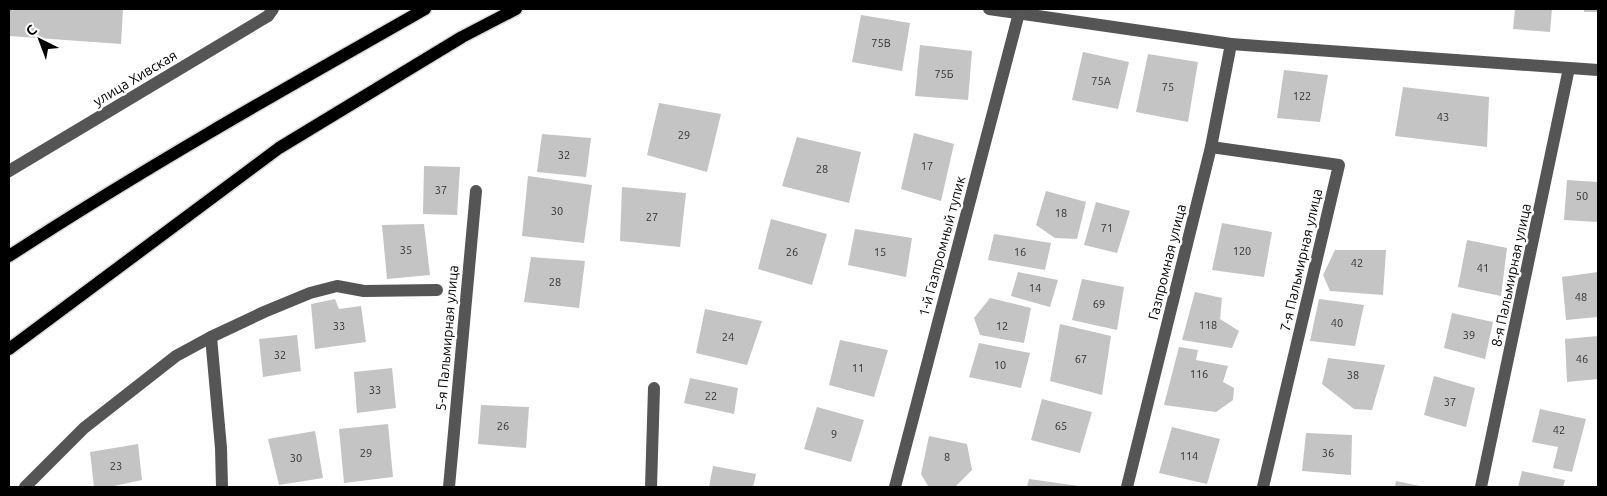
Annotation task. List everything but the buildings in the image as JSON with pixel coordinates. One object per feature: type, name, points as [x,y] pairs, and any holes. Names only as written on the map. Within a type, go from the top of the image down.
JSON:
[{"type":"main road","points":[[9,256],[209,131],[425,9]]},
{"type":"main road","points":[[9,349],[278,148],[462,37],[516,9]]},
{"type":"street","name":"улица Хивская","points":[[9,171],[271,12],[285,9]]},
{"type":"street","points":[[989,9],[1231,44],[1598,70]]},
{"type":"street","name":"1-й Газпромный тупик","points":[[895,487],[1019,13]]},
{"type":"street","name":"Газпромная улица","points":[[1127,487],[1211,147],[1231,44]]},
{"type":"street","name":"8-я Пальмирная улица","points":[[1481,487],[1569,68]]},
{"type":"street","name":"7-я Пальмирная улица","points":[[1211,147],[1339,165],[1263,487]]},
{"type":"street","name":"5-я Пальмирная улица","points":[[449,487],[476,191]]},
{"type":"street","points":[[25,487],[84,428],[176,356],[211,337],[310,293],[337,286],[364,290],[437,290]]},
{"type":"street","points":[[211,337],[221,448],[222,487]]},
{"type":"street","points":[[651,487],[654,388]]}]
